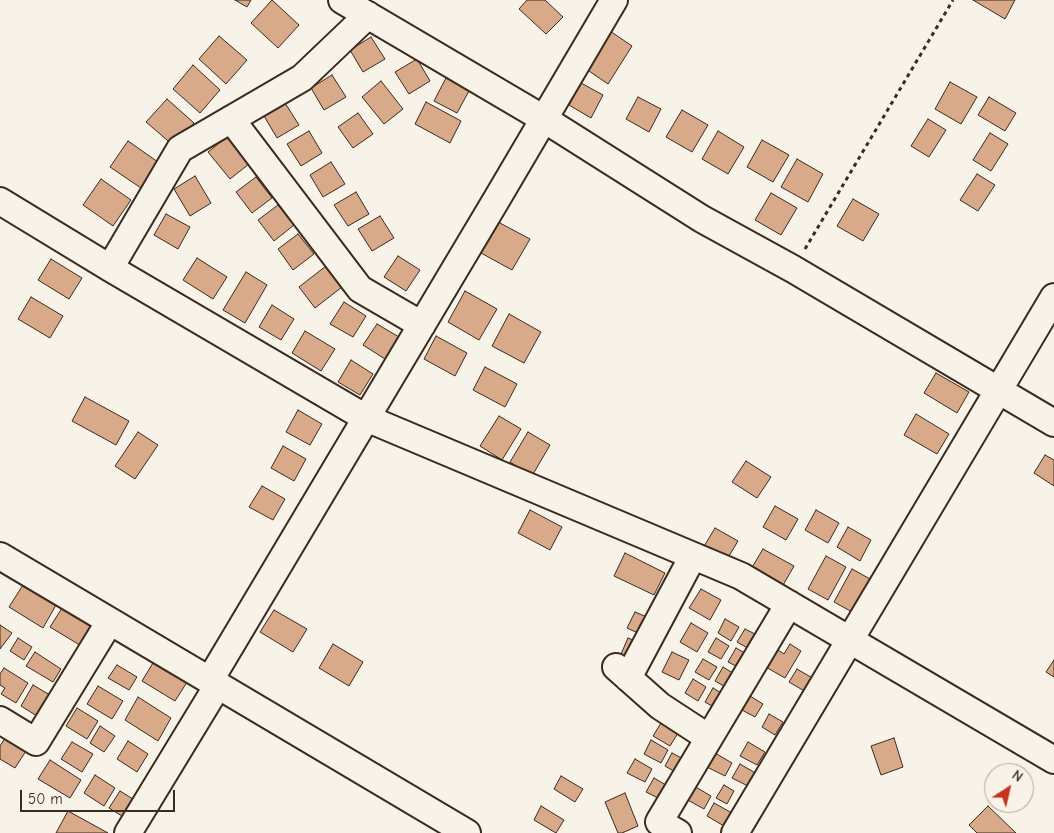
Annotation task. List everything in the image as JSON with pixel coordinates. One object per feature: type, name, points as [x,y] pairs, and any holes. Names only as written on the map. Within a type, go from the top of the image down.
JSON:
[{"type":"street","points":[[342,0],[544,120],[702,219],[793,269],[1054,423]]},
{"type":"street","points":[[128,833],[363,424],[614,0]]},
{"type":"street","points":[[110,268],[180,149],[302,78],[368,15]]},
{"type":"street","points":[[231,119],[360,289],[422,325]]},
{"type":"street","points":[[0,201],[363,424],[690,562],[741,576],[785,610],[846,646],[1054,760]]},
{"type":"street","points":[[735,833],[1054,297]]},
{"type":"street","points":[[690,562],[622,672],[660,706],[709,738]]},
{"type":"street","points":[[3,564],[110,621],[468,833]]},
{"type":"street","points":[[678,833],[659,822],[785,610]]},
{"type":"street","points":[[0,720],[36,742],[110,621]]},
{"type":"path","points":[[793,269],[953,0]]},
{"type":"building","points":[[235,0],[251,0],[247,7]]},
{"type":"building","points":[[272,0],[299,25],[278,48],[251,23]]},
{"type":"building","points":[[527,0],[545,0],[563,17],[546,34],[519,9]]},
{"type":"building","points":[[973,0],[1015,0],[1005,19]]},
{"type":"building","points":[[610,31],[632,46],[608,84],[586,69]]},
{"type":"building","points":[[219,36],[247,60],[226,84],[199,59]]},
{"type":"building","points":[[371,37],[385,59],[363,72],[350,50]]},
{"type":"building","points":[[417,59],[430,81],[409,94],[395,72]]},
{"type":"building","points":[[193,65],[220,90],[200,113],[173,89]]},
{"type":"building","points":[[332,75],[346,97],[324,110],[311,88]]},
{"type":"building","points":[[446,78],[469,91],[457,113],[434,101]]},
{"type":"building","points":[[381,81],[403,109],[384,124],[362,97]]},
{"type":"building","points":[[950,82],[977,97],[961,124],[935,109]]},
{"type":"building","points":[[581,83],[603,95],[591,118],[569,105]]},
{"type":"building","points":[[638,97],[661,109],[649,132],[626,119]]},
{"type":"building","points":[[989,97],[1016,113],[1005,131],[978,115]]},
{"type":"building","points":[[167,99],[194,123],[174,146],[146,122]]},
{"type":"building","points":[[426,102],[461,121],[450,143],[415,124]]},
{"type":"building","points":[[285,103],[299,125],[277,138],[264,116]]},
{"type":"building","points":[[682,110],[708,125],[692,152],[666,137]]},
{"type":"building","points":[[358,113],[373,134],[353,148],[338,127]]},
{"type":"building","points":[[928,119],[946,130],[929,157],[911,146]]},
{"type":"building","points":[[309,131],[322,153],[301,166],[287,144]]},
{"type":"building","points":[[718,131],[744,147],[728,174],[702,159]]},
{"type":"building","points":[[990,133],[1008,144],[991,171],[973,160]]},
{"type":"building","points":[[228,136],[249,164],[230,179],[208,152]]},
{"type":"building","points":[[762,140],[789,155],[773,182],[747,167]]},
{"type":"building","points":[[128,141],[158,162],[141,188],[110,167]]},
{"type":"building","points":[[797,159],[823,174],[808,202],[781,187]]},
{"type":"building","points":[[331,162],[345,184],[323,197],[310,175]]},
{"type":"building","points":[[977,174],[995,185],[978,211],[960,200]]},
{"type":"building","points":[[195,176],[211,203],[190,216],[174,189]]},
{"type":"building","points":[[256,177],[272,198],[252,213],[236,192]]},
{"type":"building","points":[[101,179],[131,200],[113,226],[83,205]]},
{"type":"building","points":[[356,192],[369,214],[348,226],[334,205]]},
{"type":"building","points":[[771,193],[797,208],[781,235],[755,220]]},
{"type":"building","points":[[853,199],[879,214],[863,241],[837,226]]},
{"type":"building","points":[[278,205],[294,225],[274,241],[258,220]]},
{"type":"building","points":[[166,214],[190,227],[178,249],[154,235]]},
{"type":"building","points":[[380,216],[394,238],[372,251],[358,229]]},
{"type":"building","points":[[498,222],[530,239],[512,270],[481,253]]},
{"type":"building","points":[[298,234],[314,254],[293,270],[278,249]]},
{"type":"building","points":[[398,256],[420,270],[406,291],[384,277]]},
{"type":"building","points":[[197,258],[227,277],[213,299],[183,280]]},
{"type":"building","points":[[51,259],[82,278],[69,299],[38,280]]},
{"type":"building","points":[[326,266],[342,287],[315,308],[299,287]]},
{"type":"building","points":[[246,272],[267,285],[245,323],[223,310]]},
{"type":"building","points":[[465,291],[497,309],[479,340],[448,322]]},
{"type":"building","points":[[31,297],[63,316],[50,338],[18,319]]},
{"type":"building","points":[[344,302],[366,316],[353,337],[330,324]]},
{"type":"building","points":[[272,305],[294,319],[281,340],[259,327]]},
{"type":"building","points":[[509,314],[541,332],[524,363],[492,346]]},
{"type":"building","points":[[377,324],[399,337],[385,359],[363,345]]},
{"type":"building","points":[[305,331],[335,349],[321,371],[292,353]]},
{"type":"building","points":[[436,336],[467,353],[455,376],[424,359]]},
{"type":"building","points":[[351,360],[373,374],[360,395],[338,382]]},
{"type":"building","points":[[485,367],[517,384],[505,407],[473,390]]},
{"type":"building","points":[[936,373],[969,392],[957,413],[924,393]]},
{"type":"building","points":[[85,397],[129,421],[116,445],[72,421]]},
{"type":"building","points":[[298,410],[322,424],[310,445],[286,432]]},
{"type":"building","points":[[916,414],[949,434],[937,454],[904,435]]},
{"type":"building","points":[[499,416],[521,429],[502,460],[480,446]]},
{"type":"building","points":[[138,432],[158,445],[135,479],[115,466]]},
{"type":"building","points":[[528,432],[550,445],[532,476],[510,462]]},
{"type":"building","points":[[283,446],[306,459],[294,481],[271,468]]},
{"type":"building","points":[[1045,455],[1054,460],[1054,486],[1034,473]]},
{"type":"building","points":[[746,461],[771,477],[757,498],[732,482]]},
{"type":"building","points":[[262,486],[285,499],[273,520],[249,507]]},
{"type":"building","points":[[775,506],[798,519],[786,540],[763,527]]},
{"type":"building","points":[[530,510],[562,527],[550,550],[518,533]]},
{"type":"building","points":[[816,510],[839,523],[828,543],[805,530]]},
{"type":"building","points":[[848,527],[871,540],[860,561],[837,547]]},
{"type":"building","points":[[715,528],[738,541],[726,561],[703,548]]},
{"type":"building","points":[[763,549],[794,566],[782,587],[751,569]]},
{"type":"building","points":[[625,553],[665,573],[654,595],[614,576]]},
{"type":"building","points":[[826,556],[846,567],[828,600],[808,589]]},
{"type":"building","points":[[852,569],[872,580],[854,613],[834,602]]},
{"type":"building","points":[[23,585],[56,605],[43,628],[9,607]]},
{"type":"building","points":[[701,589],[721,600],[710,620],[689,608]]},
{"type":"building","points":[[64,605],[97,625],[83,647],[50,627]]},
{"type":"building","points":[[274,610],[307,629],[293,652],[260,632]]},
{"type":"building","points":[[635,612],[647,617],[640,634],[627,628]]},
{"type":"building","points":[[725,619],[739,627],[731,641],[718,633]]},
{"type":"building","points":[[691,623],[708,633],[697,652],[680,642]]},
{"type":"building","points":[[0,625],[12,633],[0,649]]},
{"type":"building","points":[[745,629],[759,636],[751,650],[737,642]]},
{"type":"building","points":[[18,638],[32,647],[24,660],[10,651]]},
{"type":"building","points":[[628,638],[638,642],[631,658],[621,654]]},
{"type":"building","points":[[716,638],[729,646],[721,659],[708,652]]},
{"type":"building","points":[[333,644],[363,662],[349,686],[319,668]]},
{"type":"building","points":[[790,644],[801,651],[785,678],[764,666],[775,648],[784,654]]},
{"type":"building","points":[[736,648],[750,656],[742,669],[728,662]]},
{"type":"building","points":[[35,652],[61,669],[53,682],[26,666]]},
{"type":"building","points":[[672,652],[689,660],[679,680],[662,672]]},
{"type":"building","points":[[156,658],[189,679],[175,701],[142,681]]},
{"type":"building","points":[[703,659],[717,667],[709,680],[695,672]]},
{"type":"building","points":[[1054,660],[1054,677],[1046,672]]},
{"type":"building","points":[[117,665],[137,677],[129,690],[108,678]]},
{"type":"building","points":[[723,667],[736,675],[729,689],[715,681]]},
{"type":"building","points":[[4,668],[28,683],[16,703],[1,694],[5,688],[0,685],[0,674]]},
{"type":"building","points":[[797,669],[814,679],[806,692],[789,682]]},
{"type":"building","points":[[693,679],[706,687],[698,701],[685,693]]},
{"type":"building","points":[[33,685],[50,695],[37,716],[21,706]]},
{"type":"building","points":[[98,686],[123,701],[112,719],[87,704]]},
{"type":"building","points":[[713,688],[726,696],[719,710],[705,702]]},
{"type":"building","points":[[750,696],[763,704],[755,717],[742,710]]},
{"type":"building","points":[[138,697],[171,718],[158,741],[125,720]]},
{"type":"building","points":[[77,708],[98,721],[87,739],[66,726]]},
{"type":"building","points":[[769,714],[783,722],[775,735],[762,727]]},
{"type":"building","points":[[661,723],[678,733],[670,746],[653,736]]},
{"type":"building","points":[[100,726],[115,736],[104,752],[90,743]]},
{"type":"building","points":[[5,738],[26,751],[15,768],[0,759],[0,746]]},
{"type":"building","points":[[894,738],[903,767],[881,775],[871,746]]},
{"type":"building","points":[[651,740],[668,750],[661,763],[644,754]]},
{"type":"building","points":[[128,741],[148,754],[137,772],[117,759]]},
{"type":"building","points":[[72,742],[93,754],[82,772],[61,759]]},
{"type":"building","points":[[748,742],[765,752],[757,765],[740,756]]},
{"type":"building","points":[[672,753],[689,762],[682,776],[665,766]]},
{"type":"building","points":[[715,753],[732,763],[725,776],[707,767]]},
{"type":"building","points":[[635,759],[652,769],[645,782],[627,773]]},
{"type":"building","points":[[50,760],[81,780],[70,798],[38,779]]},
{"type":"building","points":[[740,764],[757,774],[750,787],[732,778]]},
{"type":"building","points":[[95,775],[115,788],[104,806],[84,793]]},
{"type":"building","points":[[561,776],[583,789],[575,802],[554,789]]},
{"type":"building","points":[[654,778],[671,788],[664,801],[646,792]]},
{"type":"building","points":[[724,785],[734,791],[727,804],[716,798]]},
{"type":"building","points":[[694,786],[711,796],[704,809],[686,799]]},
{"type":"building","points":[[120,791],[141,804],[130,821],[109,808]]},
{"type":"building","points":[[625,793],[638,826],[618,833],[605,802]]},
{"type":"building","points":[[714,803],[732,813],[724,826],[707,816]]},
{"type":"building","points":[[541,806],[564,820],[556,833],[534,820]]},
{"type":"building","points":[[984,810],[984,813],[995,813],[1016,833],[977,833],[969,825]]},
{"type":"building","points":[[68,811],[108,833],[56,833]]}]
